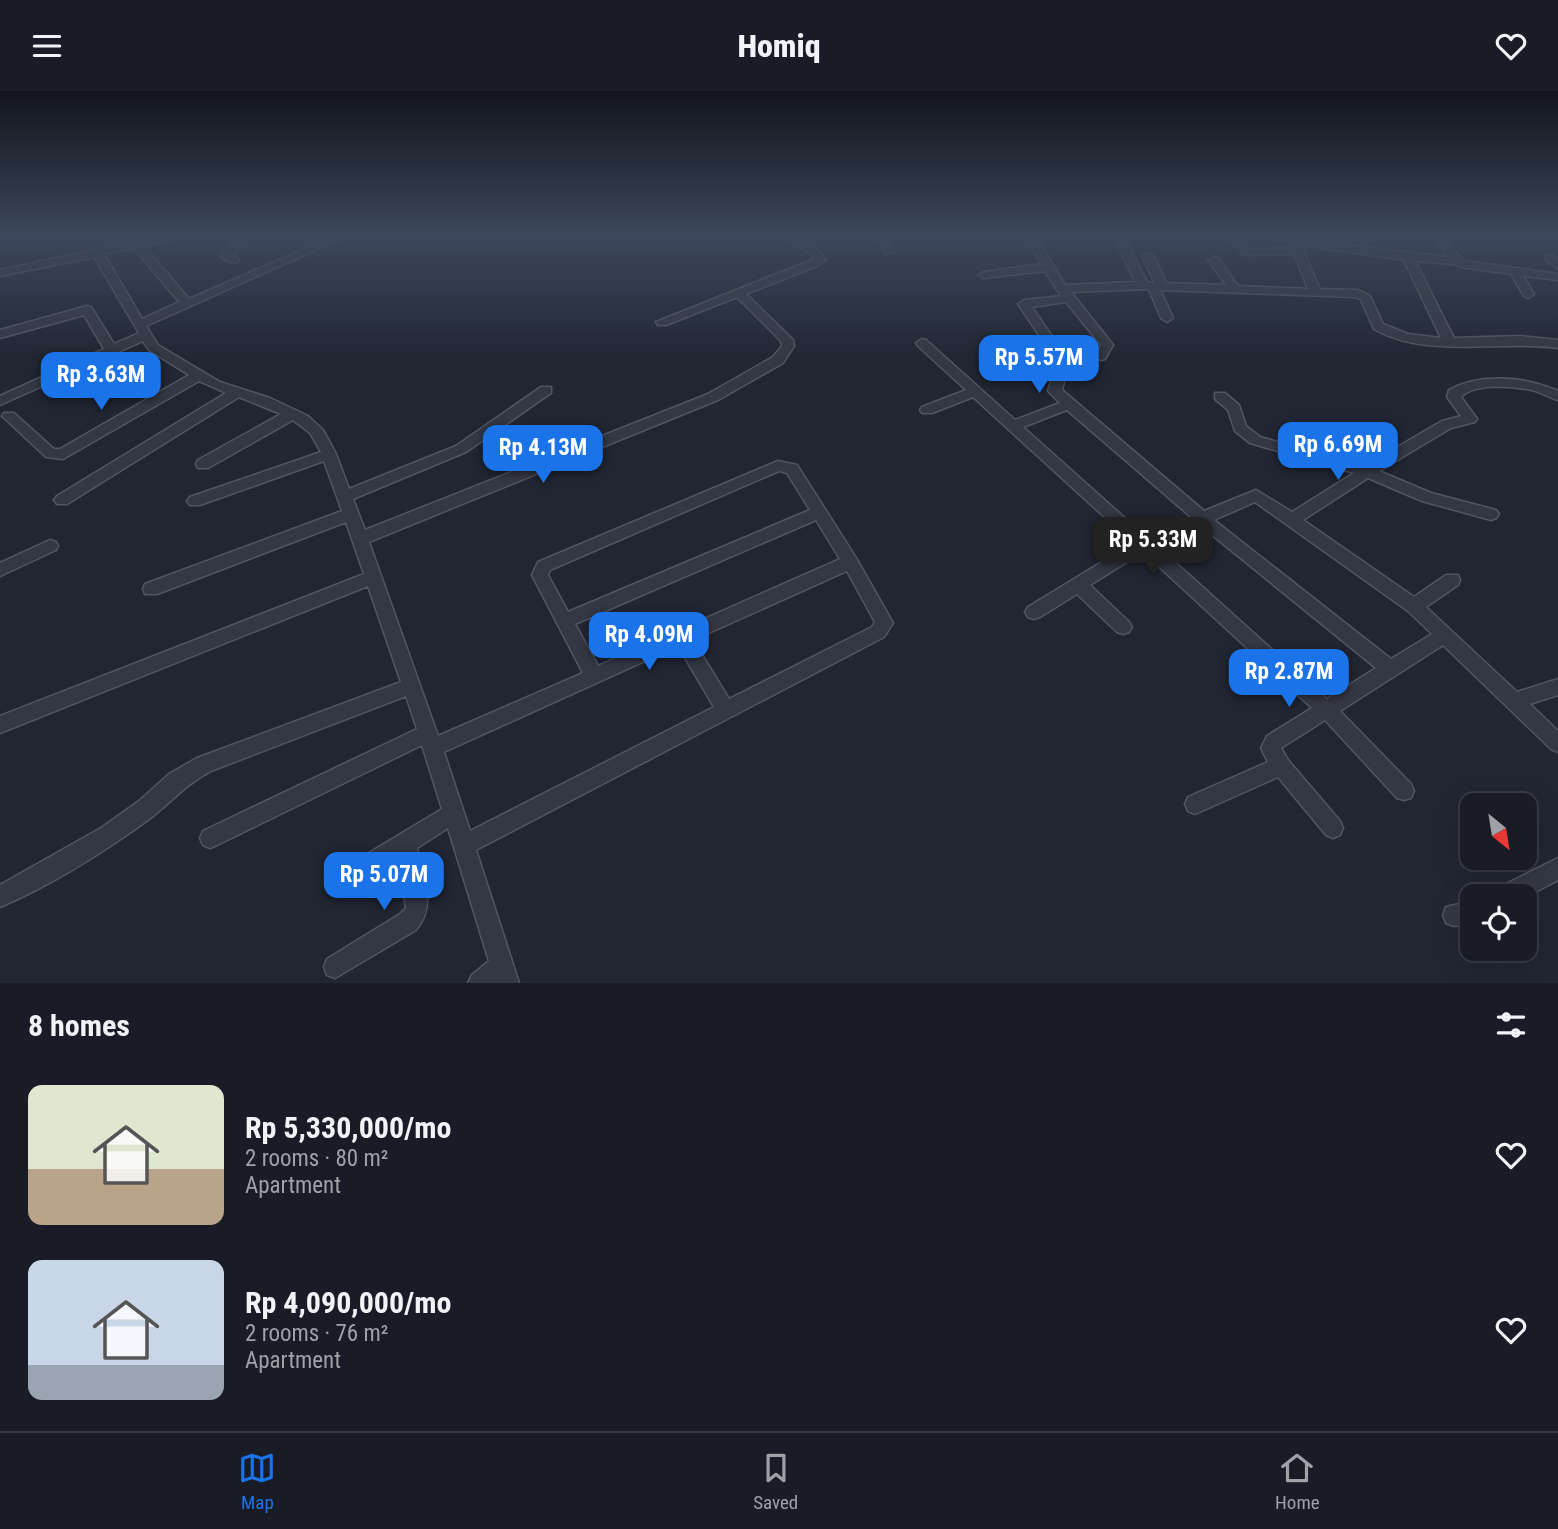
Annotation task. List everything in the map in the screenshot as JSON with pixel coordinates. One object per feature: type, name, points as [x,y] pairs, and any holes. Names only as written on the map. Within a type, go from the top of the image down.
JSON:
[{"type":"street","points":[[112,277],[153,347],[197,376],[292,414],[316,430],[329,454],[430,741],[504,974],[480,983]]},
{"type":"street","points":[[165,277],[186,303]]},
{"type":"street","points":[[0,401],[111,350],[186,303],[247,277]]},
{"type":"street","points":[[662,323],[779,277]]},
{"type":"street","points":[[1055,277],[1107,345],[1101,356]]},
{"type":"street","points":[[1146,277],[1167,318]]},
{"type":"street","points":[[1151,277],[1152,286]]},
{"type":"street","points":[[1226,277],[1234,288]]},
{"type":"street","points":[[1309,277],[1315,292]]},
{"type":"street","points":[[1418,277],[1449,341]]},
{"type":"street","points":[[1518,277],[1528,294]]},
{"type":"street","points":[[1058,354],[1024,304],[1095,285],[1234,288],[1364,296],[1378,326],[1389,333],[1449,341],[1518,340],[1558,344]]},
{"type":"street","points":[[359,539],[713,397],[778,360],[788,346],[787,340],[739,293]]},
{"type":"street","points":[[0,334],[85,310],[89,311],[111,350]]},
{"type":"street","points":[[922,343],[1326,709],[1404,791]]},
{"type":"street","points":[[1060,369],[1055,391],[1069,404],[1202,518],[1390,668]]},
{"type":"street","points":[[9,416],[51,454],[63,454],[197,376]]},
{"type":"street","points":[[1293,519],[1447,424],[1470,419],[1454,397],[1458,389],[1475,386],[1533,386],[1558,396]]},
{"type":"street","points":[[344,497],[461,449],[546,390]]},
{"type":"street","points":[[927,410],[975,391]]},
{"type":"street","points":[[62,500],[236,393]]},
{"type":"street","points":[[1220,396],[1234,408],[1240,428],[1255,440],[1368,472],[1427,497],[1491,514]]},
{"type":"street","points":[[1013,426],[1069,404]]},
{"type":"street","points":[[203,464],[292,414]]},
{"type":"street","points":[[195,501],[329,454]]},
{"type":"street","points":[[462,846],[883,628],[884,621],[792,469],[778,466],[544,566],[540,575],[593,675]]},
{"type":"street","points":[[1034,612],[1144,544],[1256,495],[1414,606],[1516,700],[1558,743]]},
{"type":"street","points":[[564,621],[820,512]]},
{"type":"street","points":[[151,589],[351,514]]},
{"type":"street","points":[[0,570],[50,546]]},
{"type":"street","points":[[210,838],[430,741],[682,637],[850,562]]},
{"type":"street","points":[[0,725],[374,577]]},
{"type":"street","points":[[1414,606],[1452,580]]},
{"type":"street","points":[[1078,584],[1123,627]]},
{"type":"street","points":[[1333,828],[1280,766],[1271,747],[1274,742],[1446,634]]},
{"type":"street","points":[[682,637],[725,709]]},
{"type":"street","points":[[0,896],[52,872],[92,847],[146,809],[180,778],[202,765],[411,686]]},
{"type":"street","points":[[1516,700],[1558,687]]},
{"type":"street","points":[[1195,804],[1280,766]]},
{"type":"street","points":[[355,874],[453,814]]},
{"type":"street","points":[[335,967],[408,922],[416,913],[418,903],[406,844]]},
{"type":"street","points":[[1529,884],[1558,869]]}]
